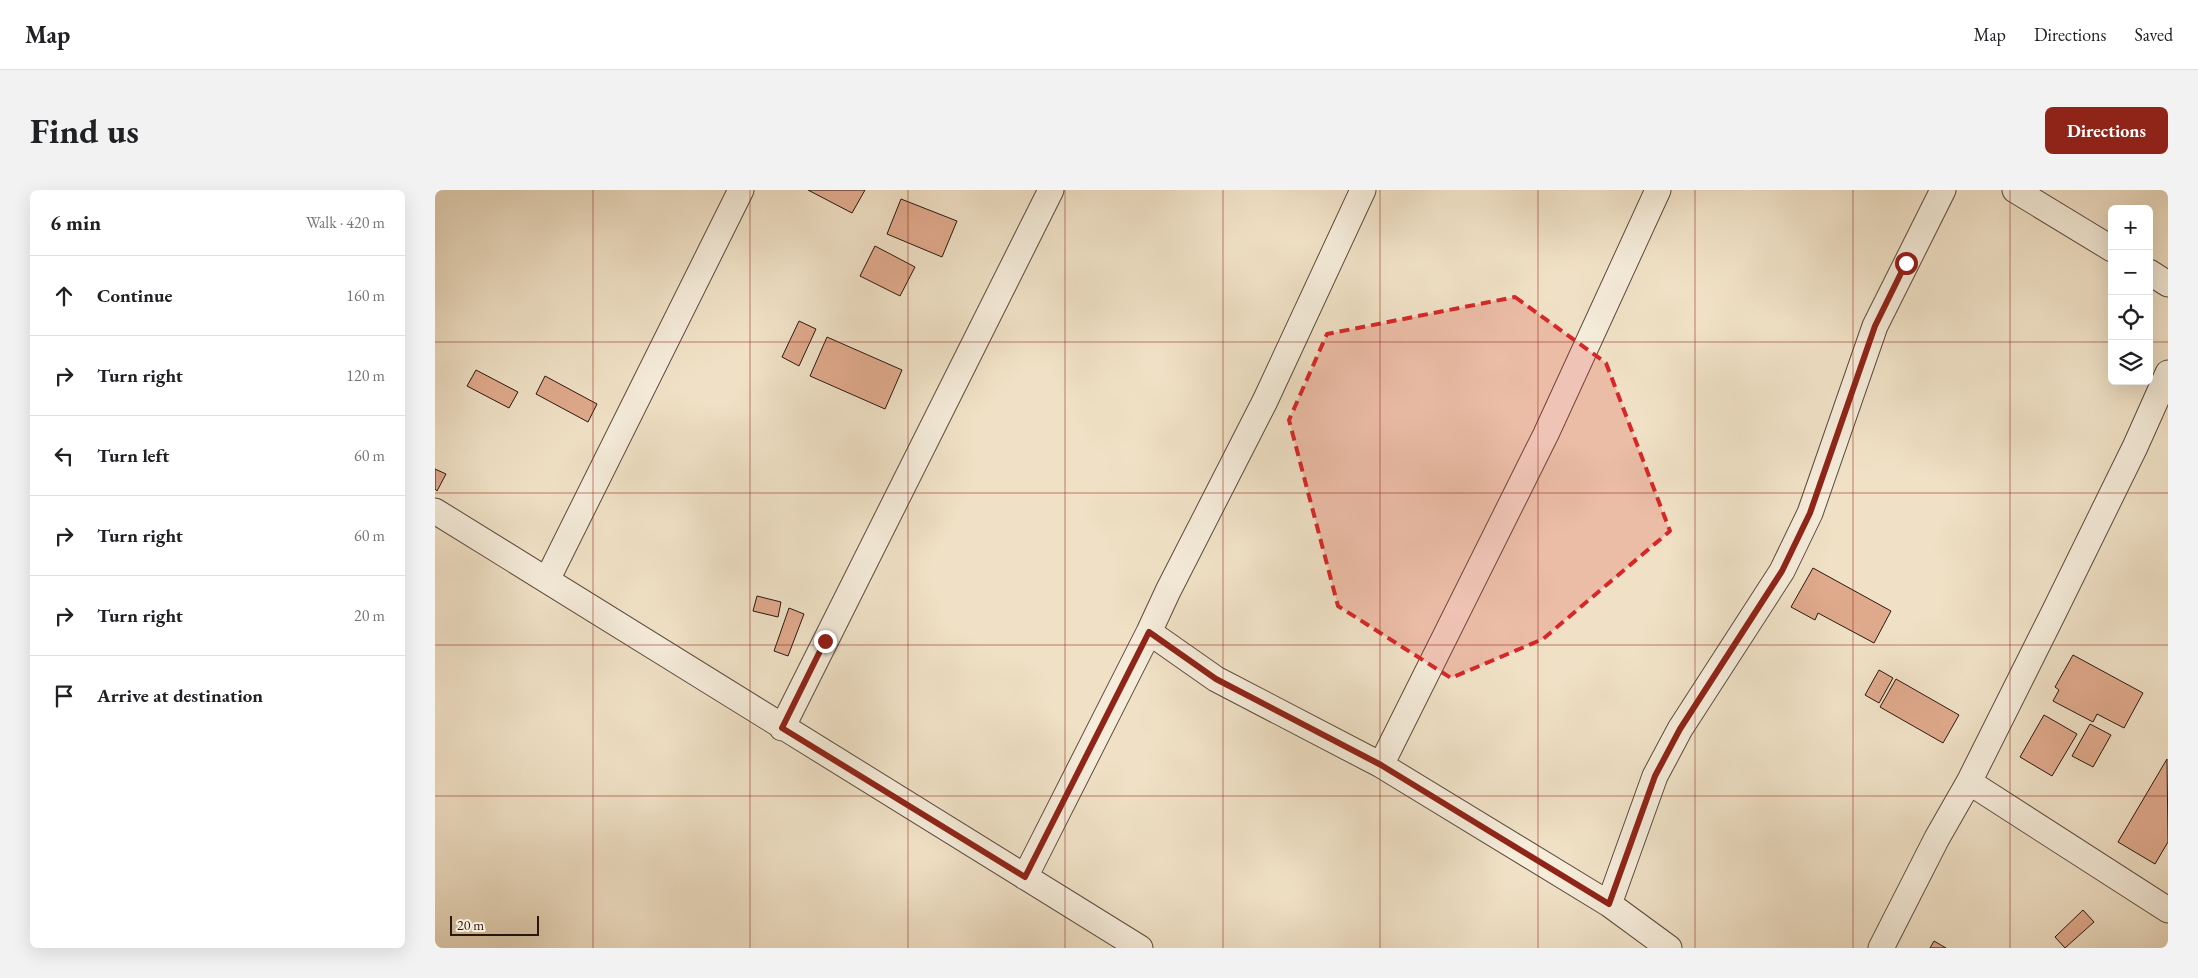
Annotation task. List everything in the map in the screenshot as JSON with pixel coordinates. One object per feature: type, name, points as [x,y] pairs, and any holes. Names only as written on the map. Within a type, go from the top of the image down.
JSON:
[{"type":"street","points":[[547,580],[741,190]]},
{"type":"street","points":[[782,728],[1051,190]]},
{"type":"street","points":[[1025,877],[1149,632],[1167,591],[1265,401],[1363,190]]},
{"type":"street","points":[[1381,765],[1546,434],[1659,190]]},
{"type":"street","points":[[1609,904],[1655,776],[1685,721],[1782,571],[1806,521],[1875,326],[1943,190]]},
{"type":"street","points":[[2015,190],[2108,247]]},
{"type":"street","points":[[2153,275],[2168,284]]},
{"type":"street","points":[[1881,948],[1937,838],[1969,782],[2135,447],[2168,373]]},
{"type":"street","points":[[435,511],[782,728],[1140,948]]},
{"type":"street","points":[[1149,632],[1216,679],[1381,765],[1609,904],[1669,948]]},
{"type":"street","points":[[1969,782],[2168,910]]},
{"type":"highlighted area","points":[[1515,297],[1606,363],[1670,531],[1543,639],[1451,678],[1338,606],[1289,420],[1327,334]]},
{"type":"building","points":[[808,190],[865,190],[852,213]]},
{"type":"building","points":[[901,199],[957,221],[942,257],[887,234]]},
{"type":"building","points":[[875,246],[915,267],[900,296],[860,276]]},
{"type":"building","points":[[799,321],[816,329],[799,366],[782,357]]},
{"type":"building","points":[[827,337],[902,370],[885,409],[810,376]]},
{"type":"building","points":[[476,370],[518,392],[509,408],[467,386]]},
{"type":"building","points":[[545,376],[597,404],[588,422],[536,394]]},
{"type":"building","points":[[435,469],[446,474],[437,491],[435,489]]},
{"type":"building","points":[[1813,568],[1891,611],[1874,643],[1818,613],[1815,620],[1791,607]]},
{"type":"building","points":[[757,596],[781,602],[778,617],[753,611]]},
{"type":"building","points":[[789,608],[804,614],[788,656],[774,651]]},
{"type":"building","points":[[2073,655],[2143,693],[2124,728],[2097,714],[2093,722],[2053,701],[2059,690],[2055,687]]},
{"type":"building","points":[[1879,670],[1893,678],[1879,703],[1865,695]]},
{"type":"building","points":[[1896,679],[1959,715],[1943,743],[1880,707]]},
{"type":"building","points":[[2044,715],[2077,734],[2052,776],[2020,757]]},
{"type":"building","points":[[2090,724],[2111,735],[2093,767],[2072,756]]},
{"type":"building","points":[[2167,759],[2168,842],[2155,864],[2118,842]]},
{"type":"building","points":[[2083,910],[2094,922],[2065,948],[2055,937]]},
{"type":"building","points":[[1934,941],[1946,948],[1930,948]]},
{"type":"route","points":[[825,641],[782,728],[1025,877],[1149,632],[1216,679],[1381,765],[1609,904],[1655,776],[1680,729],[1782,571],[1810,513],[1875,326],[1906,263]]}]
